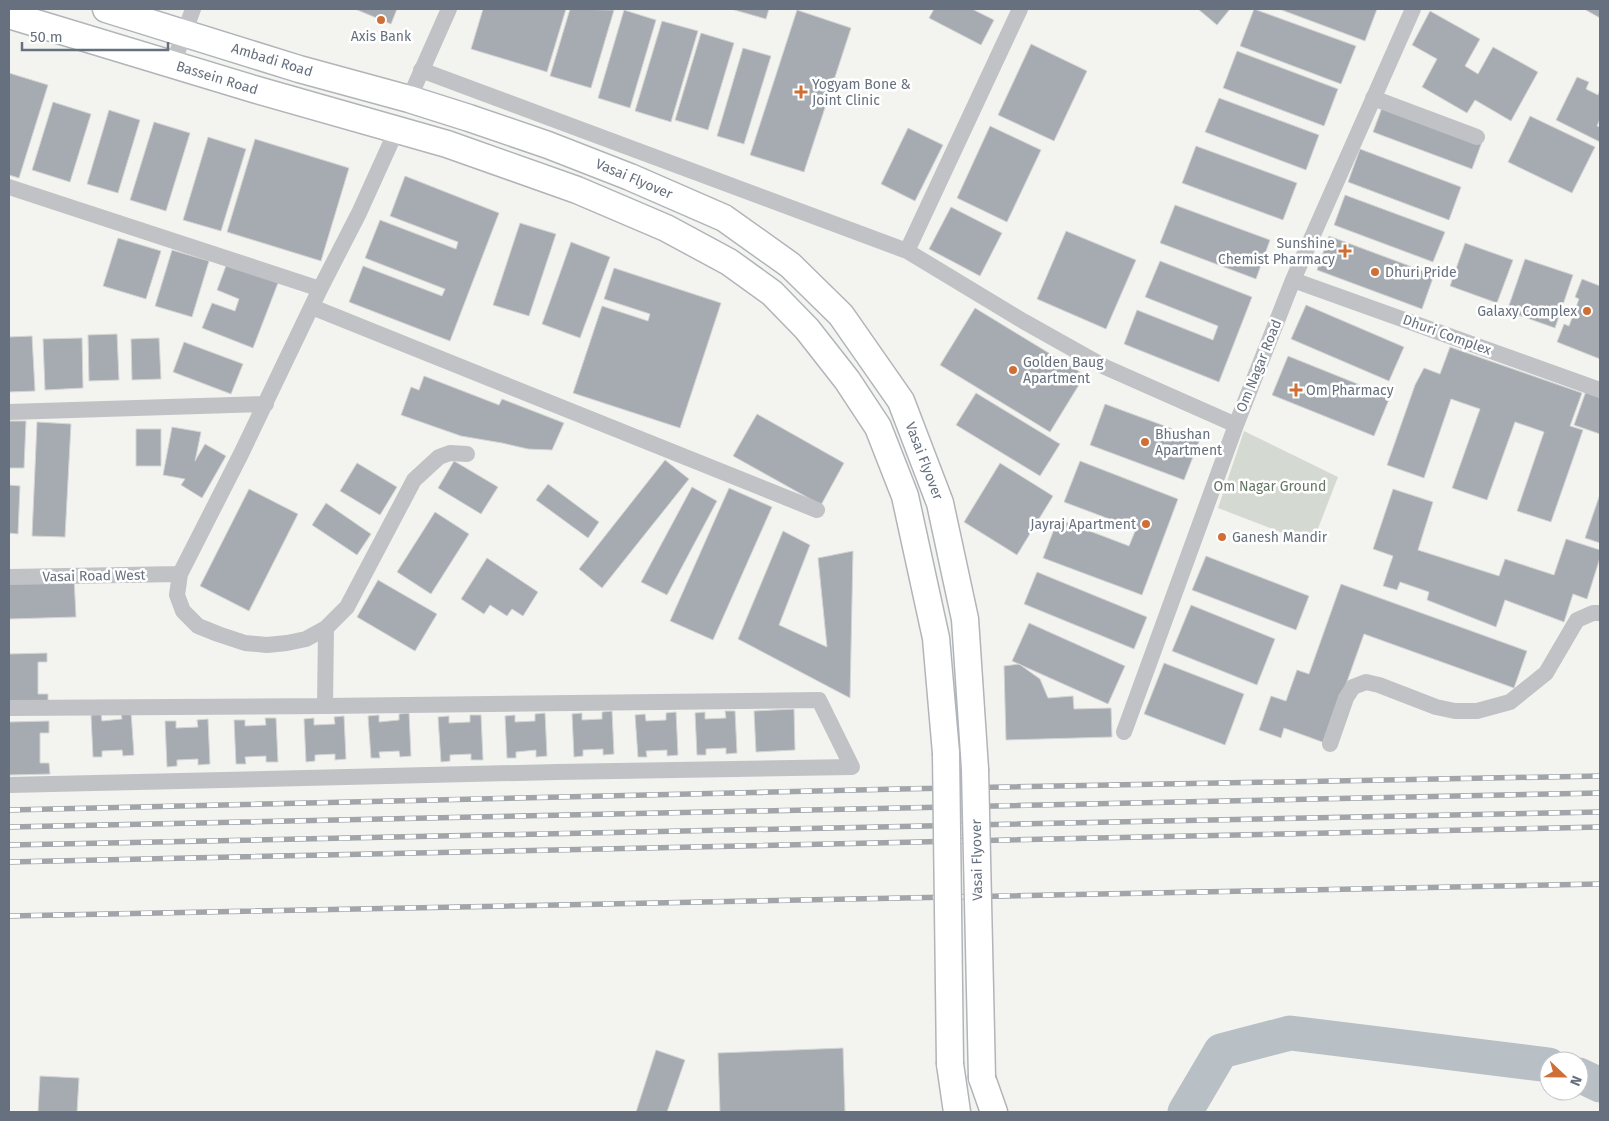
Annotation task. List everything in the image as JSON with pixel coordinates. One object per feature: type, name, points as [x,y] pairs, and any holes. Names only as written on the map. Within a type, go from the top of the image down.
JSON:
[{"type":"main road","name":"Ambadi Road","points":[[106,9],[188,20],[299,69],[409,99]]},
{"type":"main road","name":"Bassein Road","points":[[9,15],[397,130]]},
{"type":"main road","name":"Vasai Flyover","points":[[409,99],[557,148],[724,218],[790,265],[841,315],[901,401],[940,503],[965,619],[975,769],[982,1078],[994,1112]]},
{"type":"main road","points":[[409,99],[397,130],[459,149],[577,190],[666,228],[729,262],[772,293],[807,329],[847,380],[878,427],[904,496],[936,638],[946,753],[950,1064],[957,1112]]},
{"type":"street","points":[[409,99],[449,9]]},
{"type":"street","points":[[908,251],[1020,9]]},
{"type":"street","name":"Om Nagar Road","points":[[1124,732],[1236,425],[1293,280],[1413,9]]},
{"type":"street","points":[[173,64],[188,20]]},
{"type":"street","points":[[421,70],[908,251],[1023,321],[1105,367],[1236,425]]},
{"type":"street","points":[[1373,98],[1477,137]]},
{"type":"street","points":[[397,130],[266,404],[180,574],[178,595],[183,611],[198,626],[245,643],[267,645],[287,643],[306,639],[326,628],[347,607],[414,480],[438,457],[450,453],[467,454]]},
{"type":"street","points":[[9,187],[320,289]]},
{"type":"street","name":"Dhuri Complex","points":[[1293,280],[1600,390]]},
{"type":"street","points":[[312,307],[816,510]]},
{"type":"street","points":[[9,412],[266,404]]},
{"type":"street","name":"Vasai Road West","points":[[9,577],[180,574]]},
{"type":"street","points":[[1330,744],[1346,698],[1353,688],[1366,682],[1456,711],[1476,711],[1510,702],[1546,673],[1577,620],[1593,613],[1600,613]]},
{"type":"street","points":[[325,706],[326,628]]},
{"type":"street","points":[[9,708],[819,700],[852,767],[9,785]]},
{"type":"green space","name":"Om Nagar Ground","points":[[1244,431],[1338,477],[1312,544],[1218,508]]},
{"type":"building","points":[[355,9],[397,9],[391,24]]},
{"type":"building","points":[[483,9],[566,9],[547,72],[471,49]]},
{"type":"building","points":[[570,9],[614,10],[591,88],[550,76]]},
{"type":"building","points":[[731,9],[769,9],[766,19]]},
{"type":"building","points":[[934,9],[972,9],[994,20],[981,45],[929,18]]},
{"type":"building","points":[[1198,9],[1230,9],[1217,25]]},
{"type":"building","points":[[1254,9],[1356,46],[1341,84],[1240,46]]},
{"type":"building","points":[[1279,9],[1377,9],[1365,41]]},
{"type":"building","points":[[1584,9],[1600,9],[1600,18]]},
{"type":"building","points":[[624,10],[656,20],[630,108],[598,98]]},
{"type":"building","points":[[797,10],[851,28],[804,172],[750,155]]},
{"type":"building","points":[[1430,11],[1480,39],[1465,66],[1478,74],[1493,47],[1538,72],[1511,121],[1475,100],[1467,113],[1422,87],[1437,59],[1412,45]]},
{"type":"building","points":[[662,21],[698,31],[671,122],[635,111]]},
{"type":"building","points":[[701,33],[734,43],[708,130],[675,120]]},
{"type":"building","points":[[1031,44],[1087,71],[1054,141],[998,115]]},
{"type":"building","points":[[743,48],[771,56],[744,144],[717,136]]},
{"type":"building","points":[[1237,51],[1338,89],[1324,126],[1223,88]]},
{"type":"building","points":[[9,73],[48,85],[19,178],[9,175]]},
{"type":"building","points":[[1577,77],[1589,82],[1586,89],[1598,95],[1600,89],[1600,119],[1597,126],[1600,127],[1600,142],[1556,120]]},
{"type":"building","points":[[1219,98],[1319,135],[1306,170],[1205,132]]},
{"type":"building","points":[[53,102],[91,114],[70,182],[32,170]]},
{"type":"building","points":[[1383,105],[1482,142],[1472,169],[1373,132]]},
{"type":"building","points":[[109,110],[140,120],[118,193],[87,184]]},
{"type":"building","points":[[1530,116],[1595,147],[1572,193],[1508,162]]},
{"type":"building","points":[[154,122],[190,133],[166,211],[130,200]]},
{"type":"building","points":[[990,126],[1041,150],[1007,222],[957,198]]},
{"type":"building","points":[[908,128],[943,145],[915,201],[881,184]]},
{"type":"building","points":[[208,137],[246,149],[221,231],[183,220]]},
{"type":"building","points":[[255,139],[349,168],[321,261],[227,232]]},
{"type":"building","points":[[1196,146],[1297,183],[1283,220],[1182,183]]},
{"type":"building","points":[[1360,149],[1461,187],[1449,220],[1348,182]]},
{"type":"building","points":[[405,176],[499,213],[450,341],[349,302],[363,266],[442,296],[445,289],[365,258],[380,220],[456,249],[458,242],[390,216]]},
{"type":"building","points":[[1345,195],[1445,232],[1433,262],[1334,225]]},
{"type":"building","points":[[1175,205],[1270,240],[1256,279],[1160,243]]},
{"type":"building","points":[[951,207],[1002,233],[980,276],[929,249]]},
{"type":"building","points":[[520,223],[556,234],[529,316],[493,305]]},
{"type":"building","points":[[1066,231],[1136,260],[1106,329],[1037,299]]},
{"type":"building","name":"Dhuri Pride","points":[[1329,236],[1434,275],[1422,309],[1317,270]]},
{"type":"building","points":[[118,238],[161,251],[146,299],[103,286]]},
{"type":"building","points":[[571,242],[610,257],[580,338],[542,324]]},
{"type":"building","points":[[1465,243],[1513,260],[1497,303],[1450,286]]},
{"type":"building","points":[[172,250],[209,261],[192,317],[155,306]]},
{"type":"building","points":[[1525,259],[1573,275],[1555,328],[1507,311]]},
{"type":"building","points":[[1160,261],[1252,297],[1219,382],[1124,344],[1137,310],[1213,340],[1218,326],[1145,297]]},
{"type":"building","points":[[227,263],[278,283],[253,348],[202,328],[212,303],[235,311],[239,299],[217,290]]},
{"type":"building","points":[[614,268],[721,303],[680,428],[573,393],[602,306],[648,321],[650,314],[604,299]]},
{"type":"building","name":"Galaxy Complex","points":[[1582,279],[1600,286],[1600,359],[1557,342],[1564,324],[1569,326],[1579,299],[1575,297]]},
{"type":"building","points":[[1306,305],[1404,347],[1389,381],[1291,339]]},
{"type":"building","name":"Golden Baug Apartment","points":[[975,308],[1085,375],[1050,432],[940,365]]},
{"type":"building","points":[[117,334],[119,380],[89,381],[88,335]]},
{"type":"building","points":[[32,336],[35,391],[9,392],[9,337]]},
{"type":"building","points":[[82,338],[83,388],[45,390],[43,339]]},
{"type":"building","points":[[159,338],[161,379],[132,380],[131,339]]},
{"type":"building","points":[[184,342],[243,364],[231,394],[173,372]]},
{"type":"building","points":[[1450,347],[1582,393],[1570,426],[1583,430],[1551,522],[1517,511],[1544,432],[1515,422],[1487,500],[1452,488],[1480,409],[1451,399],[1424,478],[1387,465],[1415,385],[1424,368],[1440,374]]},
{"type":"building","points":[[1288,356],[1390,397],[1374,436],[1272,395]]},
{"type":"building","points":[[424,376],[499,405],[502,399],[564,423],[552,450],[528,449],[461,436],[401,415],[411,387],[419,390]]},
{"type":"building","points":[[1586,391],[1600,396],[1600,434],[1574,425]]},
{"type":"building","points":[[976,393],[1060,444],[1040,476],[956,425]]},
{"type":"building","name":"Bhushan Apartment","points":[[1105,404],[1200,439],[1184,480],[1090,445]]},
{"type":"building","points":[[757,414],[844,463],[821,505],[733,456]]},
{"type":"building","points":[[9,421],[26,421],[24,468],[9,468]]},
{"type":"building","points":[[37,422],[71,424],[65,537],[32,536]]},
{"type":"building","points":[[172,427],[201,432],[195,461],[205,444],[226,456],[202,498],[181,485],[185,479],[163,475]]},
{"type":"building","points":[[136,429],[161,429],[161,466],[136,466]]},
{"type":"building","points":[[665,460],[689,479],[602,588],[579,569]]},
{"type":"building","points":[[454,461],[498,487],[481,514],[438,488]]},
{"type":"building","name":"Jayraj Apartment","points":[[1080,461],[1178,499],[1142,595],[1043,558],[1058,519],[1129,546],[1136,529],[1064,502]]},
{"type":"building","points":[[357,463],[397,487],[380,515],[340,491]]},
{"type":"building","points":[[1000,463],[1053,496],[1017,555],[964,522]]},
{"type":"building","points":[[548,484],[599,522],[588,538],[536,500]]},
{"type":"building","points":[[9,485],[20,486],[18,534],[9,533]]},
{"type":"building","points":[[692,487],[717,501],[667,595],[641,582]]},
{"type":"building","points":[[729,488],[772,507],[713,640],[670,621]]},
{"type":"building","points":[[249,489],[298,514],[249,611],[200,586]]},
{"type":"building","points":[[1393,489],[1433,502],[1418,550],[1499,576],[1505,559],[1554,575],[1566,539],[1600,550],[1600,558],[1587,599],[1573,594],[1564,622],[1505,600],[1496,627],[1427,600],[1429,592],[1400,582],[1397,590],[1383,586],[1393,556],[1373,549]]},
{"type":"building","points":[[1600,494],[1600,543],[1585,538]]},
{"type":"building","points":[[326,503],[371,534],[357,555],[312,525]]},
{"type":"building","points":[[435,512],[469,534],[431,594],[397,572]]},
{"type":"building","points":[[783,531],[810,545],[779,625],[827,647],[818,558],[853,551],[850,698],[738,639]]},
{"type":"building","points":[[1206,556],[1309,596],[1296,630],[1192,590]]},
{"type":"building","points":[[487,558],[538,592],[523,616],[512,609],[507,616],[490,605],[484,614],[461,599]]},
{"type":"building","points":[[1037,572],[1147,617],[1134,649],[1024,604]]},
{"type":"building","points":[[74,578],[76,617],[9,619],[9,580]]},
{"type":"building","points":[[378,580],[437,614],[415,651],[357,617]]},
{"type":"building","points":[[1341,584],[1527,651],[1514,688],[1364,634],[1325,743],[1284,728],[1281,738],[1259,730],[1271,696],[1286,701],[1297,670],[1309,674]]},
{"type":"building","points":[[1191,605],[1275,639],[1257,685],[1172,651]]},
{"type":"building","points":[[1029,623],[1125,666],[1108,704],[1012,661]]},
{"type":"building","points":[[47,653],[47,662],[38,662],[38,694],[48,694],[48,705],[9,706],[9,654]]},
{"type":"building","points":[[1164,663],[1244,694],[1225,745],[1144,714]]},
{"type":"building","points":[[1019,664],[1040,679],[1048,698],[1073,696],[1074,709],[1111,708],[1112,737],[1006,740],[1004,666]]},
{"type":"building","points":[[794,709],[795,750],[756,752],[754,711]]},
{"type":"building","points":[[612,711],[614,754],[603,755],[603,749],[583,750],[583,756],[574,757],[572,714],[582,713],[582,720],[602,719],[602,712]]},
{"type":"building","points":[[725,711],[735,711],[737,753],[726,754],[726,748],[706,749],[706,755],[697,755],[695,713],[705,712],[705,719],[726,718]]},
{"type":"building","points":[[131,712],[134,755],[123,756],[122,750],[102,751],[102,757],[93,757],[91,715],[101,714],[102,721],[122,719],[121,713]]},
{"type":"building","points":[[676,712],[678,755],[667,756],[667,750],[646,751],[647,757],[638,757],[635,715],[645,714],[646,721],[666,720],[666,713]]},
{"type":"building","points":[[409,713],[411,756],[400,757],[399,751],[379,752],[380,758],[371,758],[368,716],[379,715],[379,722],[399,720],[399,714]]},
{"type":"building","points":[[545,713],[547,756],[536,757],[536,750],[516,752],[516,758],[507,758],[505,716],[515,715],[515,722],[535,721],[535,714]]},
{"type":"building","points":[[470,715],[481,715],[483,760],[471,760],[471,754],[450,755],[450,761],[441,762],[438,717],[449,716],[449,723],[470,722]]},
{"type":"building","points":[[344,716],[346,759],[335,760],[335,754],[315,755],[315,761],[306,762],[304,719],[314,718],[314,725],[335,724],[334,717]]},
{"type":"building","points":[[265,718],[276,718],[278,762],[266,762],[266,756],[245,757],[246,764],[236,764],[234,720],[245,720],[245,726],[266,725]]},
{"type":"building","points":[[208,719],[210,764],[198,765],[198,759],[177,760],[177,766],[167,767],[165,721],[176,721],[176,728],[198,727],[197,720]]},
{"type":"building","points":[[49,721],[49,733],[40,733],[40,763],[49,763],[50,774],[9,775],[9,722]]},
{"type":"building","points":[[843,1048],[845,1112],[720,1112],[718,1053]]},
{"type":"building","points":[[656,1050],[685,1060],[667,1112],[636,1112]]},
{"type":"building","points":[[40,1076],[79,1078],[77,1112],[38,1112]]},
{"type":"waterway","points":[[1185,1112],[1221,1051],[1290,1033],[1539,1064]]},
{"type":"waterway","points":[[1589,1080],[1600,1085]]},
{"type":"railway","points":[[9,810],[900,789],[1600,776]]},
{"type":"railway","points":[[9,827],[1600,793]]},
{"type":"railway","points":[[9,845],[1600,812]]},
{"type":"railway","points":[[9,862],[1600,827]]},
{"type":"railway","points":[[9,916],[1600,884]]},
{"type":"place","name":"Axis Bank","points":[[381,20]]},
{"type":"place","name":"Yogyam Bone & Joint Clinic","points":[[801,92]]},
{"type":"place","name":"Sunshine Chemist Pharmacy","points":[[1345,251]]},
{"type":"place","name":"Dhuri Pride","points":[[1375,272]]},
{"type":"place","name":"Galaxy Complex","points":[[1587,311]]},
{"type":"place","name":"Golden Baug Apartment","points":[[1013,370]]},
{"type":"place","name":"Om Pharmacy","points":[[1296,390]]},
{"type":"place","name":"Bhushan Apartment","points":[[1145,442]]},
{"type":"place","name":"Jayraj Apartment","points":[[1146,524]]},
{"type":"place","name":"Ganesh Mandir","points":[[1222,537]]}]
